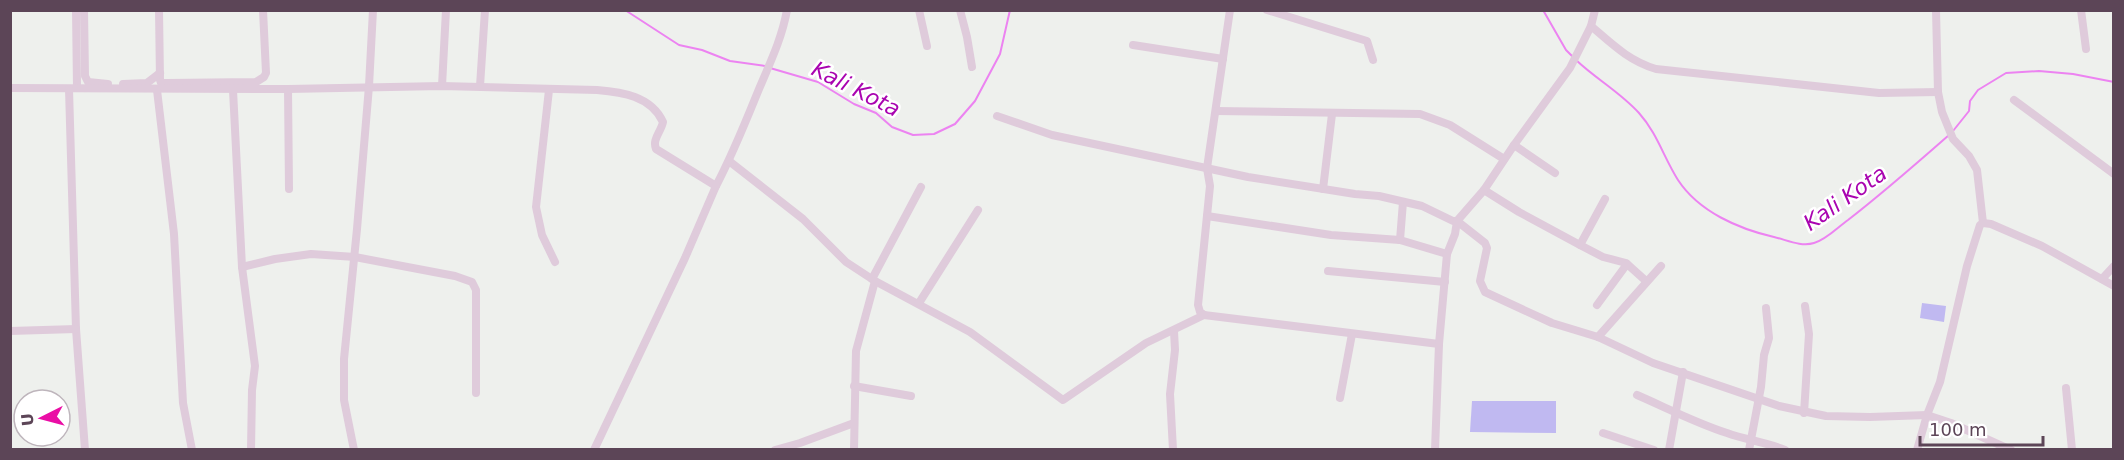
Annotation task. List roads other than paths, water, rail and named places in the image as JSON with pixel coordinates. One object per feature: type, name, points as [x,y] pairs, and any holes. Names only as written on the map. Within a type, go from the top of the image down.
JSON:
[{"type":"street","points":[[76,10],[73,88],[76,329],[85,450]]},
{"type":"street","points":[[84,10],[85,76],[88,82],[147,83],[160,73]]},
{"type":"street","points":[[159,10],[161,83],[256,82],[266,72],[263,10]]},
{"type":"street","points":[[354,450],[345,407],[344,370],[369,86],[373,10]]},
{"type":"street","points":[[442,86],[446,10]]},
{"type":"street","points":[[480,86],[485,10]]},
{"type":"street","points":[[594,450],[729,161],[774,54],[787,10]]},
{"type":"street","points":[[919,10],[927,46]]},
{"type":"street","points":[[960,10],[972,67]]},
{"type":"street","points":[[1204,315],[1200,312],[1198,305],[1209,186],[1207,168],[1230,10]]},
{"type":"street","points":[[1266,10],[1367,41],[1373,60]]},
{"type":"street","points":[[1435,450],[1439,344],[1447,254],[1455,234],[1457,221],[1484,190],[1514,144],[1570,68],[1592,26],[1595,10]]},
{"type":"street","points":[[1936,10],[1938,92],[1945,123],[1953,139],[1969,156],[1977,170],[1983,223]]},
{"type":"street","points":[[2081,10],[2086,49]]},
{"type":"street","points":[[1592,26],[1633,60],[1656,69],[1879,93],[1938,92]]},
{"type":"street","points":[[1133,45],[1223,58]]},
{"type":"street","points":[[10,88],[233,90],[480,86],[622,92],[654,108],[663,122],[655,138],[656,149],[716,186]]},
{"type":"street","points":[[288,89],[289,189]]},
{"type":"street","points":[[157,90],[174,234],[184,419],[192,450]]},
{"type":"street","points":[[233,90],[242,267],[255,366],[252,390],[251,450]]},
{"type":"street","points":[[549,90],[536,207],[542,235],[555,262]]},
{"type":"street","points":[[2014,99],[2114,174]]},
{"type":"street","points":[[1216,111],[1420,114],[1450,125],[1504,159]]},
{"type":"street","points":[[1323,189],[1332,114]]},
{"type":"street","points":[[997,116],[1052,135],[1207,168],[1287,184],[1379,196],[1422,206],[1457,221],[1485,243],[1487,248],[1480,281],[1485,292],[1552,323],[1598,337],[1653,363],[1804,413],[1859,417],[1927,415],[1951,423],[2011,450]]},
{"type":"street","points":[[1514,144],[1556,172]]},
{"type":"street","points":[[729,161],[803,219],[846,262],[874,280],[970,332],[1063,400],[1146,343],[1204,315],[1439,344]]},
{"type":"street","points":[[854,450],[856,351],[874,280],[921,187]]},
{"type":"street","points":[[1484,190],[1519,212],[1603,257],[1627,264],[1646,281]]},
{"type":"street","points":[[1580,245],[1605,199]]},
{"type":"street","points":[[1400,240],[1403,202]]},
{"type":"street","points":[[919,303],[978,210]]},
{"type":"street","points":[[1207,216],[1331,235],[1400,240],[1447,254]]},
{"type":"street","points":[[1983,223],[2042,246],[2114,286]]},
{"type":"street","points":[[1917,450],[1940,382],[1971,250],[1978,228],[1983,223]]},
{"type":"street","points":[[242,267],[311,254],[355,257],[455,276],[472,282],[476,290],[476,393]]},
{"type":"street","points":[[1597,305],[1627,264]]},
{"type":"street","points":[[1598,337],[1661,266]]},
{"type":"street","points":[[2102,279],[2114,266]]},
{"type":"street","points":[[1328,272],[1445,282]]},
{"type":"street","points":[[1804,306],[1809,334],[1804,413]]},
{"type":"street","points":[[1749,450],[1768,338],[1766,308]]},
{"type":"street","points":[[10,331],[76,329]]},
{"type":"street","points":[[1173,449],[1170,394],[1175,350],[1174,331]]},
{"type":"street","points":[[1340,398],[1352,334]]},
{"type":"street","points":[[1669,450],[1683,372]]},
{"type":"street","points":[[854,386],[911,396]]},
{"type":"street","points":[[2066,388],[2072,450]]},
{"type":"street","points":[[1637,395],[1700,424],[1785,450]]},
{"type":"street","points":[[775,450],[854,423]]},
{"type":"street","points":[[1603,433],[1654,450]]},
{"type":"waterway","name":"Kali Kota","points":[[625,10],[679,45],[702,50],[730,61],[765,66]]},
{"type":"waterway","name":"Kali Kota","points":[[770,68],[818,82],[854,104],[876,113],[892,127],[913,135],[934,134],[955,124],[975,101],[1000,54],[1010,10]]},
{"type":"waterway","name":"Kali Kota","points":[[1543,10],[1566,50],[1572,56]]},
{"type":"waterway","name":"Kali Kota","points":[[1576,60],[1639,113],[1651,129],[1678,180],[1697,201],[1708,210],[1734,224],[1799,244],[1814,243],[1827,236],[1887,189],[1949,135]]},
{"type":"waterway","name":"Kali Kota","points":[[1953,131],[1969,111],[1970,101],[1978,90],[2006,73],[2039,71],[2073,74],[2114,82]]}]
